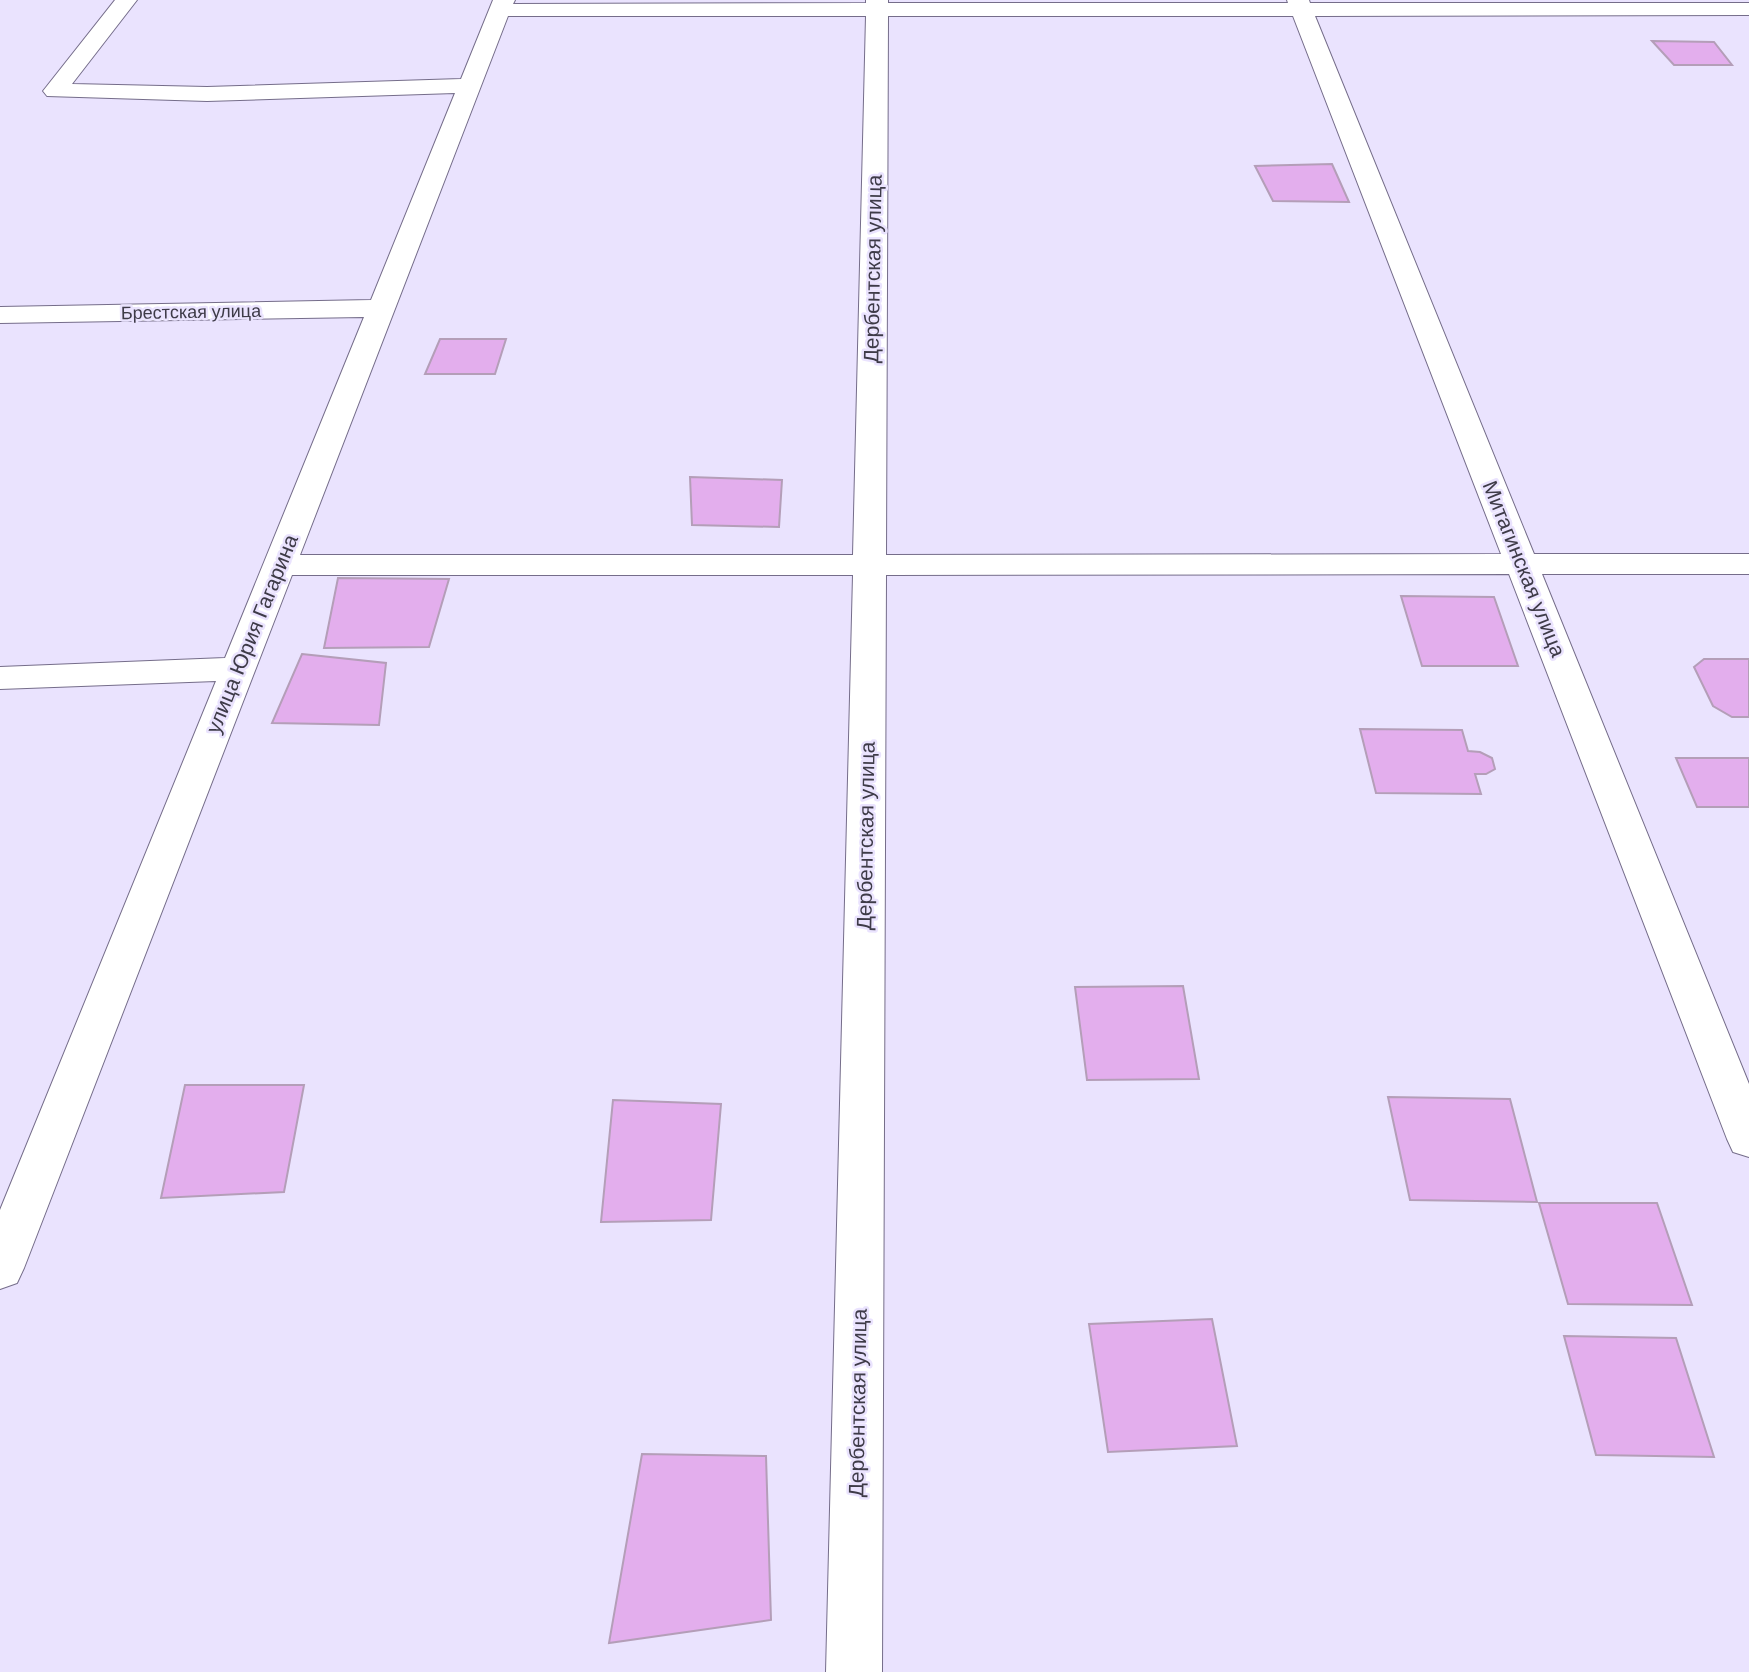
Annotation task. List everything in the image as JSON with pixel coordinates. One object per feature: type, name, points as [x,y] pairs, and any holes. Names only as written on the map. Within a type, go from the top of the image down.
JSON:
[{"type":"street","points":[[126,0],[55,91],[207,94],[470,86]]},
{"type":"street","points":[[502,5],[1722,5],[1745,19]]},
{"type":"street","name":"улица Юрия Гагарина","points":[[1,1261],[502,5]]},
{"type":"street","name":"Дербентская улица","points":[[854,1672],[877,5]]},
{"type":"street","name":"Митагинская улица","points":[[1300,5],[1749,1139]]},
{"type":"street","name":"Брестская улица","points":[[0,314],[381,309]]},
{"type":"street","points":[[279,565],[1749,564]]},
{"type":"street","points":[[0,678],[238,670]]},
{"type":"building","points":[[1652,41],[1714,42],[1732,65],[1674,65]]},
{"type":"building","points":[[1332,164],[1349,202],[1273,201],[1255,166]]},
{"type":"building","points":[[440,339],[506,339],[495,374],[425,374]]},
{"type":"building","points":[[690,477],[782,480],[779,527],[692,525]]},
{"type":"building","points":[[338,578],[449,579],[429,647],[324,648]]},
{"type":"building","points":[[1401,596],[1494,597],[1518,666],[1422,666]]},
{"type":"building","points":[[302,654],[386,663],[379,725],[272,723]]},
{"type":"building","points":[[1704,659],[1749,659],[1749,717],[1732,717],[1713,706],[1694,667]]},
{"type":"building","points":[[1360,729],[1462,730],[1468,751],[1480,752],[1492,758],[1495,769],[1486,774],[1475,774],[1481,794],[1376,793]]},
{"type":"building","points":[[1676,758],[1749,758],[1749,807],[1697,807]]},
{"type":"building","points":[[1183,986],[1199,1079],[1087,1080],[1075,987]]},
{"type":"building","points":[[185,1085],[304,1085],[284,1192],[161,1198]]},
{"type":"building","points":[[1388,1097],[1510,1099],[1537,1202],[1410,1200]]},
{"type":"building","points":[[613,1100],[721,1104],[711,1220],[601,1222]]},
{"type":"building","points":[[1539,1203],[1657,1203],[1692,1305],[1568,1304]]},
{"type":"building","points":[[1212,1319],[1237,1446],[1108,1452],[1089,1324]]},
{"type":"building","points":[[1564,1336],[1676,1338],[1714,1457],[1596,1455]]},
{"type":"building","points":[[642,1454],[766,1456],[771,1620],[609,1643]]}]
